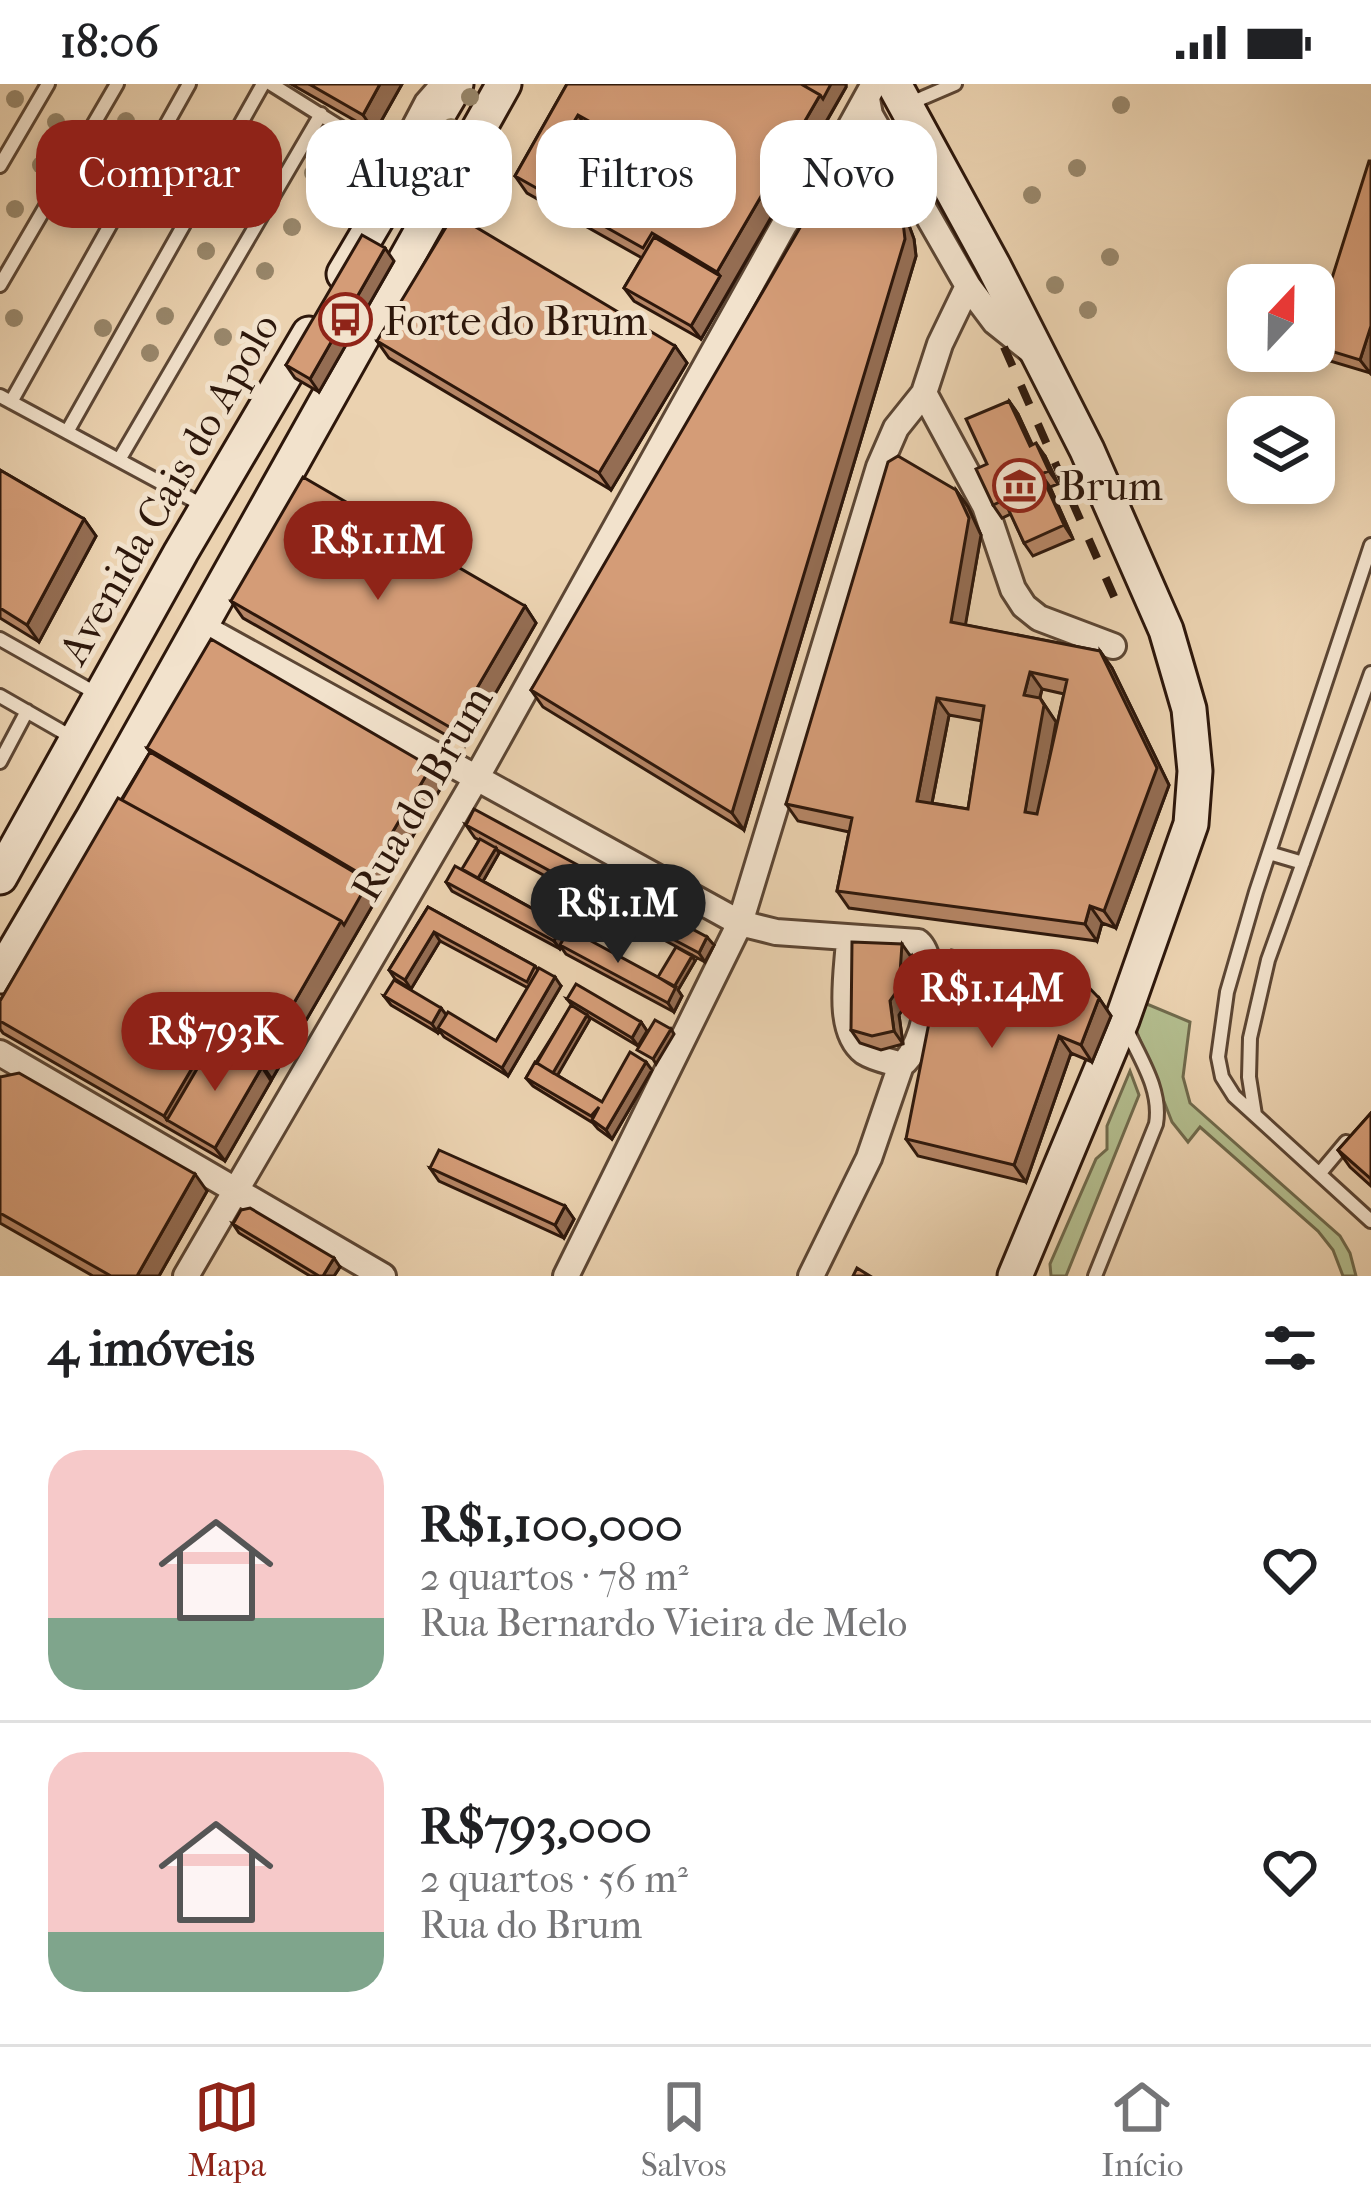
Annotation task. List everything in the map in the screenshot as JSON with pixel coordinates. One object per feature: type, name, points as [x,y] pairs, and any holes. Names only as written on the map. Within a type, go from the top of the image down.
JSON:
[{"type":"main road","name":"Avenida Cais do Apolo","points":[[430,120],[456,84]]},
{"type":"main road","points":[[0,976],[504,84]]},
{"type":"main road","points":[[885,93],[1041,359],[1087,451],[1166,630],[1189,709],[1195,771],[1191,824],[1122,1020],[1015,1276]]},
{"type":"main road","name":"Avenida Cais do Apolo","points":[[0,877],[363,228]]},
{"type":"street","points":[[885,93],[871,115],[968,286],[995,322],[1041,359]]},
{"type":"street","name":"Rua do Brum","points":[[186,1276],[478,775],[784,225],[885,93]]},
{"type":"street","points":[[566,1276],[740,923],[879,467],[896,428],[924,393],[945,330],[968,286]]},
{"type":"street","points":[[924,393],[985,506],[1013,589],[1024,606],[1039,618],[1113,646]]},
{"type":"street","points":[[200,625],[740,923],[776,932],[907,940],[927,950],[925,1018],[918,1047],[902,1065],[869,1158],[811,1276]]},
{"type":"street","points":[[849,938],[847,1026],[853,1041],[871,1056],[902,1065]]},
{"type":"street","points":[[0,1053],[383,1276]]},
{"type":"lane","points":[[0,166],[48,84]]},
{"type":"lane","points":[[0,285],[117,84]]},
{"type":"lane","points":[[188,84],[6,399],[207,507]]},
{"type":"lane","points":[[67,432],[267,84],[330,120]]},
{"type":"lane","points":[[415,120],[422,100],[436,84]]},
{"type":"lane","points":[[885,93],[955,84]]},
{"type":"lane","points":[[119,460],[321,114]]},
{"type":"lane","points":[[1371,545],[1364,592],[1269,853],[1220,1025],[1218,1057],[1222,1077],[1256,1116],[1371,1221]]},
{"type":"lane","points":[[0,640],[100,696]]},
{"type":"lane","points":[[1256,1116],[1249,1077],[1250,1038],[1268,960],[1371,674]]},
{"type":"lane","points":[[0,696],[76,739]]},
{"type":"lane","points":[[1,757],[28,712]]},
{"type":"lane","points":[[1269,853],[1303,863]]},
{"type":"lane","points":[[1095,1276],[1162,1128],[1156,1093],[1122,1020]]},
{"type":"lane","points":[[1319,1173],[1358,1129]]},
{"type":"green space","points":[[1142,1002],[1190,1022],[1183,1077],[1190,1103],[1340,1236],[1356,1276],[1343,1276],[1333,1250],[1318,1231],[1200,1127],[1188,1142],[1172,1122],[1133,1022]]},
{"type":"green space","points":[[1130,1071],[1139,1095],[1066,1276],[1051,1276],[1050,1264],[1096,1159],[1107,1149],[1107,1126]]},
{"type":"building","points":[[309,84],[380,84],[363,115]]},
{"type":"building","points":[[567,84],[801,84],[820,95],[805,120],[760,120],[760,198],[717,272],[652,233],[643,248],[607,228],[736,228],[736,120],[587,120],[578,115],[575,120],[547,120]]},
{"type":"building","points":[[801,84],[831,84],[823,99]]},
{"type":"building","points":[[536,139],[536,188],[515,176]]},
{"type":"building","points":[[1371,161],[1371,326],[1360,360],[1335,352],[1335,269]]},
{"type":"building","points":[[446,228],[477,228],[675,346],[599,473],[377,341]]},
{"type":"building","points":[[800,228],[904,228],[905,239],[732,813],[531,690]]},
{"type":"building","points":[[362,235],[385,248],[310,379],[286,365]]},
{"type":"building","points":[[654,237],[720,276],[691,326],[624,288]]},
{"type":"building","name":"Brum","points":[[1009,401],[1030,446],[1036,443],[1049,471],[1041,474],[1064,525],[1024,543],[1004,500],[993,505],[976,469],[987,464],[966,419]]},
{"type":"building","points":[[898,456],[956,490],[969,518],[951,622],[1100,651],[1157,768],[1104,911],[1090,906],[1085,924],[837,891],[852,818],[786,804],[888,462]],"holes":[[[1030,672],[1067,680],[1037,814],[1025,812],[1044,705],[1040,698],[1024,695]],[[937,698],[984,706],[968,809],[917,801]]]},
{"type":"building","points":[[0,470],[84,519],[27,625],[0,608]]},
{"type":"building","points":[[303,477],[525,606],[453,729],[231,601]]},
{"type":"building","points":[[211,639],[431,767],[366,877],[147,748]]},
{"type":"building","points":[[150,752],[369,881],[344,925],[122,800]]},
{"type":"building","points":[[118,798],[341,921],[260,1062],[212,1034],[164,1116],[0,1021],[0,1001]]},
{"type":"building","points":[[474,809],[613,884],[603,900],[466,825]]},
{"type":"building","points":[[480,839],[496,848],[478,878],[462,869]]},
{"type":"building","points":[[455,866],[562,925],[554,941],[446,882]]},
{"type":"building","points":[[617,889],[707,937],[699,953],[609,905]]},
{"type":"building","points":[[428,907],[535,966],[527,982],[434,932],[405,980],[389,970]]},
{"type":"building","points":[[569,929],[676,987],[668,1003],[560,945]]},
{"type":"building","points":[[852,942],[902,944],[899,988],[890,1001],[894,1031],[872,1036],[851,1030]]},
{"type":"building","points":[[676,947],[692,956],[674,987],[658,977]]},
{"type":"building","points":[[951,950],[1074,972],[1099,998],[1081,1045],[1059,1036],[1014,1165],[906,1139],[942,957]]},
{"type":"building","points":[[539,968],[555,977],[502,1068],[438,1028],[448,1012],[496,1041]]},
{"type":"building","points":[[394,980],[441,1008],[432,1024],[384,996]]},
{"type":"building","points":[[576,984],[641,1022],[632,1038],[567,999]]},
{"type":"building","points":[[571,1005],[587,1015],[553,1073],[537,1063]]},
{"type":"building","points":[[655,1020],[671,1029],[653,1059],[637,1050]]},
{"type":"building","points":[[214,1040],[262,1067],[215,1148],[167,1120]]},
{"type":"building","points":[[630,1052],[646,1062],[606,1130],[592,1120],[599,1107],[591,1116],[526,1078],[535,1062],[602,1102]]},
{"type":"building","points":[[19,1073],[195,1174],[137,1276],[111,1276],[0,1213],[0,1077]]},
{"type":"building","points":[[1371,1113],[1371,1179],[1338,1150]]},
{"type":"building","points":[[439,1150],[565,1206],[555,1225],[430,1168]]},
{"type":"building","points":[[250,1208],[334,1258],[323,1276],[233,1224],[241,1210]]},
{"type":"railway","points":[[1004,347],[1116,601]]},
{"type":"place","name":"Forte do Brum","points":[[345,320]]},
{"type":"place","name":"Brum","points":[[1020,485]]}]
